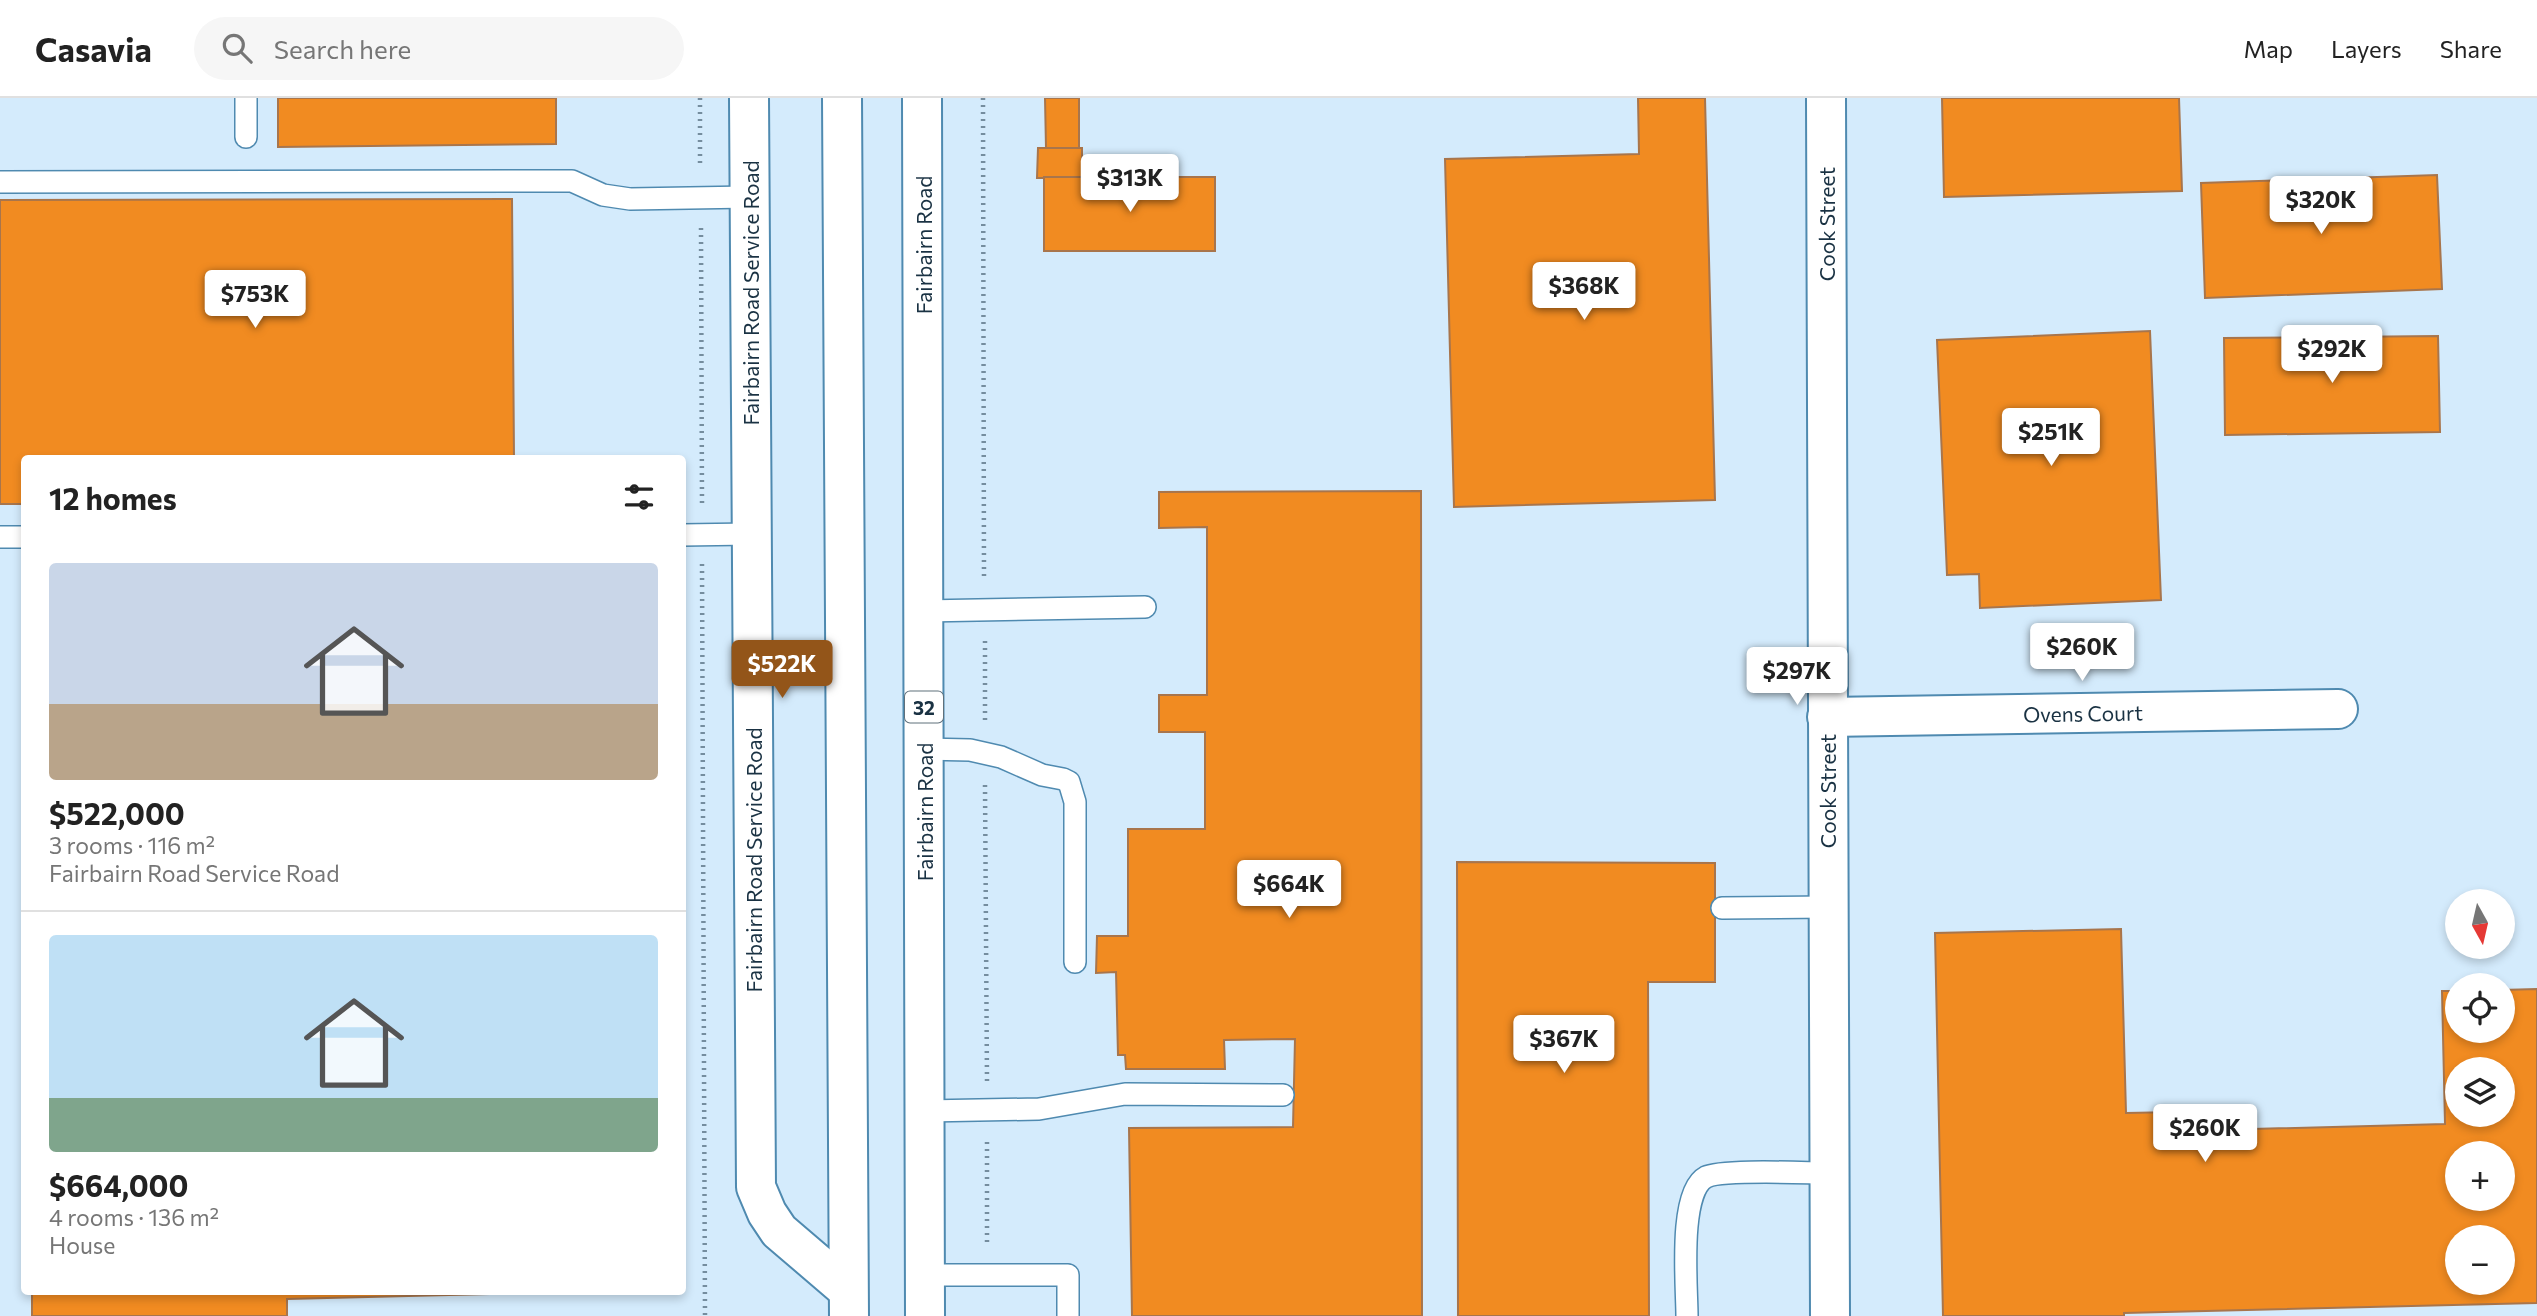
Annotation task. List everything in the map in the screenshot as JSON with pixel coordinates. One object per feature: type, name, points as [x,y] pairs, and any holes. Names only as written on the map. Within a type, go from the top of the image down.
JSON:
[{"type":"street","name":"Fairbairn Road Service Road","points":[[749,98],[756,1187],[767,1213],[779,1231],[849,1303]]},
{"type":"street","points":[[842,98],[849,1303]]},
{"type":"street","name":"Fairbairn Road","points":[[922,98],[925,1316]]},
{"type":"street","name":"Cook Street","points":[[1826,98],[1830,1316]]},
{"type":"street","name":"Ovens Court","points":[[1827,717],[2338,709]]},
{"type":"lane","points":[[246,98],[246,137]]},
{"type":"lane","points":[[0,182],[572,181],[603,195],[630,199],[749,197]]},
{"type":"lane","points":[[692,535],[751,534]]},
{"type":"lane","points":[[0,537],[21,537]]},
{"type":"lane","points":[[924,611],[1145,607]]},
{"type":"lane","points":[[923,749],[985,753],[1042,775],[1069,782],[1074,802],[1075,961]]},
{"type":"lane","points":[[1722,908],[1828,907]]},
{"type":"lane","points":[[926,1111],[1039,1109],[1125,1094],[1283,1095]]},
{"type":"lane","points":[[1687,1316],[1686,1223],[1691,1195],[1700,1183],[1707,1177],[1724,1174],[1829,1173]]},
{"type":"lane","points":[[925,1275],[1068,1275],[1068,1316]]},
{"type":"path","points":[[700,98],[701,199],[692,535],[705,1316]]},
{"type":"path","points":[[983,98],[988,1276]]},
{"type":"building","points":[[278,98],[556,98],[556,144],[278,147]]},
{"type":"building","points":[[1045,98],[1079,98],[1079,148],[1046,148]]},
{"type":"building","points":[[1638,98],[1705,98],[1715,500],[1454,507],[1445,159],[1639,154]]},
{"type":"building","points":[[1942,98],[2179,98],[2182,191],[1944,197]]},
{"type":"building","points":[[1038,148],[1082,148],[1082,178],[1037,178]]},
{"type":"building","points":[[2437,175],[2442,289],[2205,298],[2201,183]]},
{"type":"building","points":[[1044,177],[1215,177],[1215,251],[1044,251]]},
{"type":"building","points":[[512,199],[514,455],[21,455],[21,504],[0,504],[0,200]]},
{"type":"building","points":[[2150,331],[2161,600],[1980,608],[1979,574],[1947,575],[1937,340]]},
{"type":"building","points":[[2438,336],[2440,432],[2225,435],[2224,338]]},
{"type":"building","points":[[1421,491],[1422,1316],[1132,1316],[1129,1128],[1293,1127],[1295,1039],[1224,1040],[1225,1069],[1126,1069],[1125,1055],[1118,1055],[1116,972],[1096,973],[1097,936],[1128,936],[1128,829],[1205,829],[1205,732],[1159,732],[1159,695],[1207,695],[1207,527],[1159,528],[1159,492]]},
{"type":"building","points":[[1457,862],[1715,863],[1715,982],[1648,982],[1649,1316],[1458,1316]]},
{"type":"building","points":[[2121,929],[2126,1113],[2176,1112],[2177,1131],[2445,1124],[2442,991],[2445,991],[2445,1043],[2515,1043],[2515,990],[2537,989],[2537,1303],[2124,1313],[2124,1316],[1943,1316],[1935,933]]},
{"type":"building","points":[[32,1295],[447,1295],[287,1299],[287,1316],[32,1316]]}]
